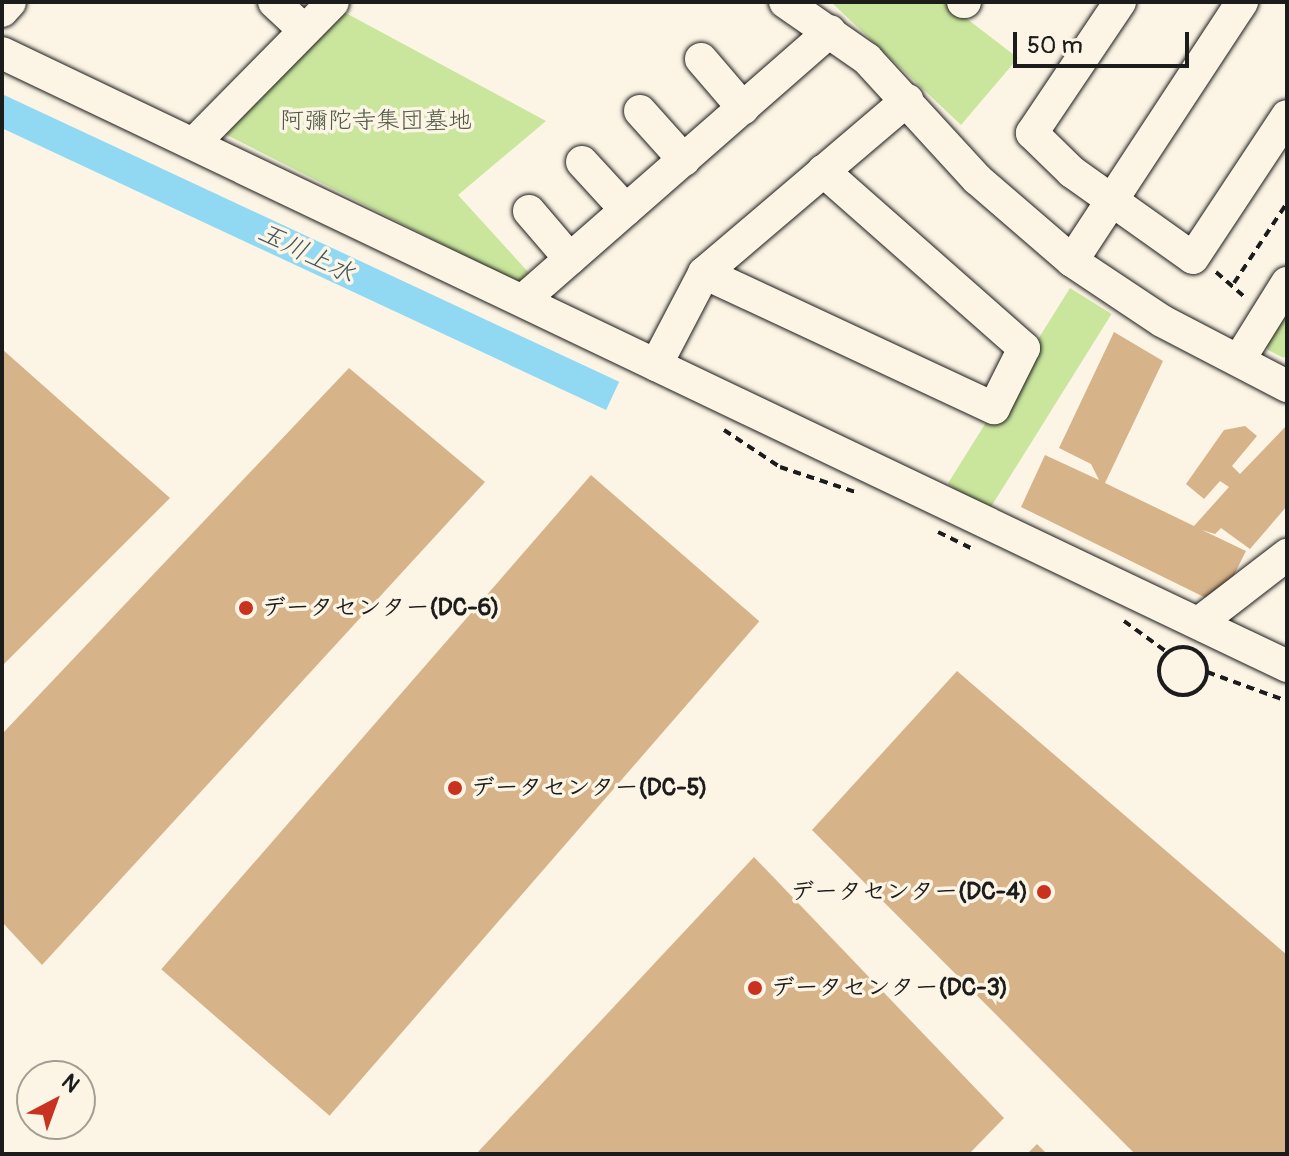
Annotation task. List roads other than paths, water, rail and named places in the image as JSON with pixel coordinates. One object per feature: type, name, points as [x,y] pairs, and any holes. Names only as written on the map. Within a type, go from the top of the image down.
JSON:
[{"type":"street","points":[[2,11],[10,2]]},
{"type":"street","points":[[274,2],[304,30]]},
{"type":"street","points":[[196,141],[333,2]]},
{"type":"street","points":[[785,2],[830,31],[907,100],[977,179],[1072,261],[1287,386]]},
{"type":"street","points":[[1120,2],[1032,133],[1111,202],[1193,258],[1287,116]]},
{"type":"street","points":[[1072,261],[1242,2]]},
{"type":"street","points":[[523,300],[830,31]]},
{"type":"street","points":[[2,53],[196,141],[1287,666]]},
{"type":"street","points":[[701,59],[743,108]]},
{"type":"street","points":[[656,365],[704,273],[907,100]]},
{"type":"street","points":[[640,111],[684,160]]},
{"type":"street","points":[[582,162],[626,210]]},
{"type":"street","points":[[704,273],[994,408],[1024,348],[823,171]]},
{"type":"street","points":[[529,211],[570,259]]},
{"type":"street","points":[[1239,360],[1287,283]]},
{"type":"street","points":[[1200,622],[1287,555]]},
{"type":"water","name":"玉川上水","points":[[2,94],[619,382],[606,410],[2,128]]},
{"type":"place","name":"データセンター(DC-6)","points":[[246,608]]},
{"type":"place","name":"データセンター(DC-5)","points":[[455,788]]},
{"type":"place","name":"データセンター(DC-4)","points":[[1044,892]]},
{"type":"place","name":"データセンター(DC-3)","points":[[755,988]]},
{"type":"park label","name":"阿彌陀寺集団墓地","points":[[376,121]]}]
